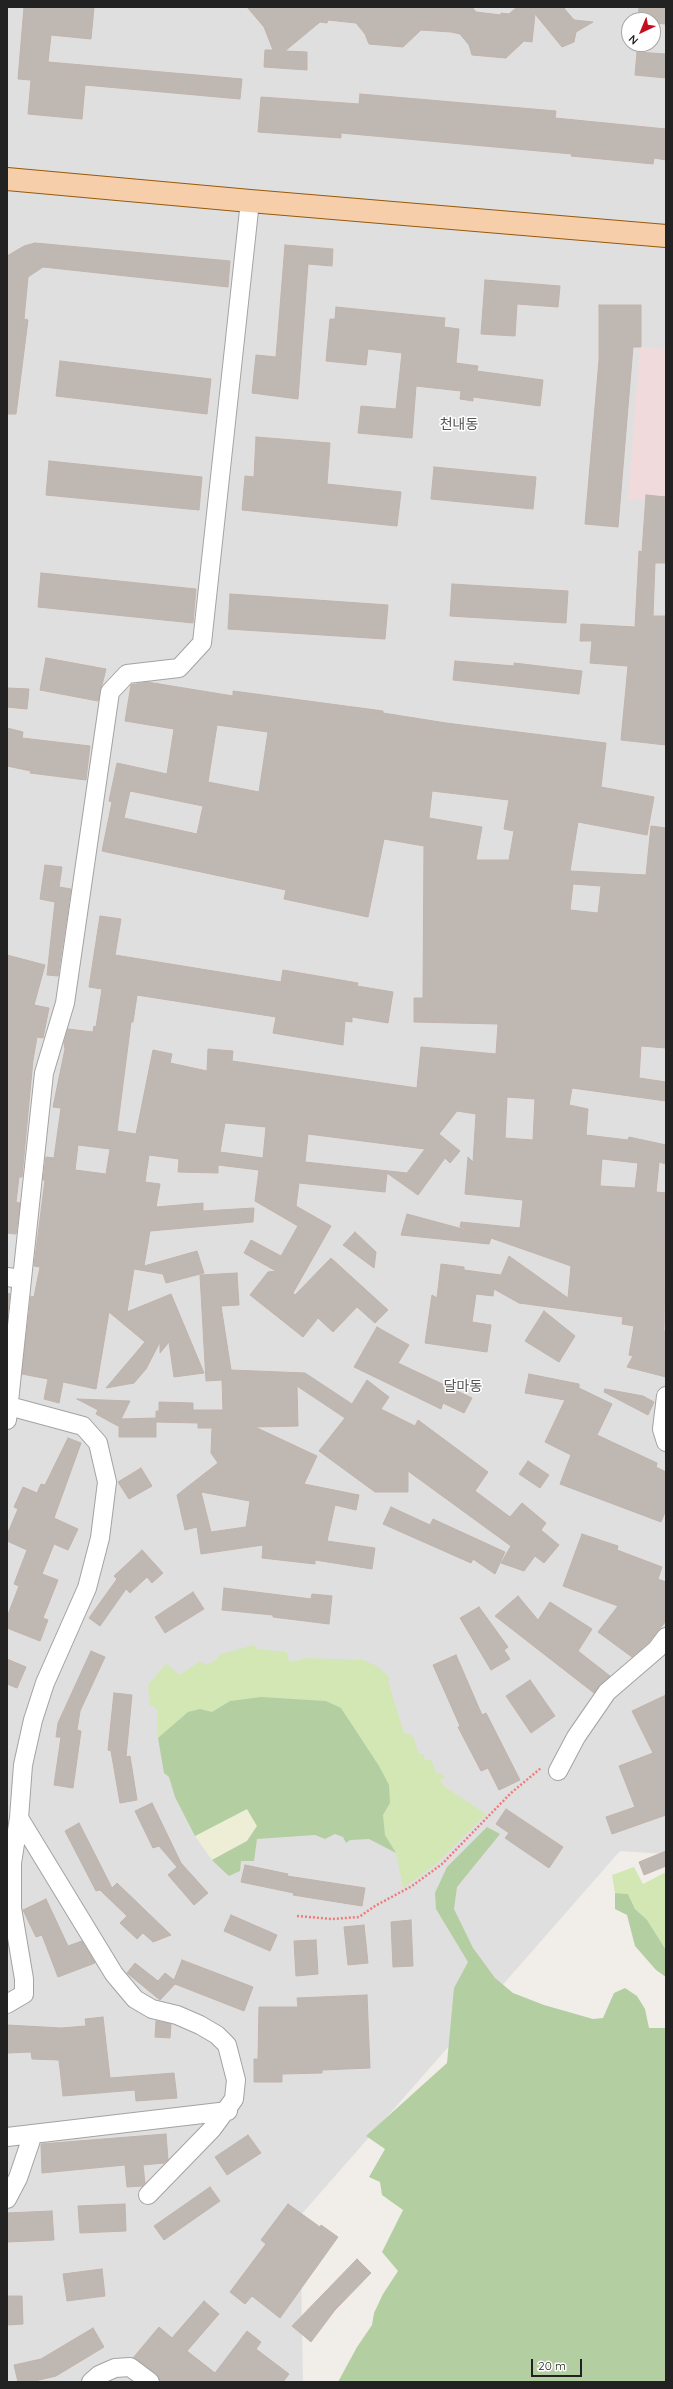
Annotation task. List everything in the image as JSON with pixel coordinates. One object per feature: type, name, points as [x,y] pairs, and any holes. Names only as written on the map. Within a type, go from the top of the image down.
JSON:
[{"type":"main road","points":[[7,179],[250,202],[666,236]]},
{"type":"street","points":[[7,2004],[24,1994],[24,1979],[12,1908],[12,1863],[19,1818],[23,1765],[33,1720],[44,1683],[87,1588],[100,1538],[107,1482],[98,1443],[83,1426],[8,1413],[14,1278],[44,1073],[65,1003],[110,692],[127,674],[179,668],[202,643],[250,202]]},
{"type":"street","points":[[666,1396],[662,1429],[666,1442]]},
{"type":"street","points":[[550,1769],[576,1737],[607,1692],[656,1649],[666,1637]]},
{"type":"street","points":[[19,1818],[66,1892],[114,1974],[136,1999],[152,2009],[177,2015],[200,2025],[217,2035],[227,2045],[236,2080],[234,2099],[228,2111],[148,2195]]},
{"type":"street","points":[[7,2137],[228,2111]]},
{"type":"street","points":[[7,2200],[18,2178],[33,2134]]},
{"type":"street","points":[[91,2382],[100,2375],[115,2368],[130,2367],[150,2382]]},
{"type":"path","points":[[297,1916],[332,1919],[359,1917],[375,1906],[412,1886],[442,1864],[511,1793],[550,1769]]},
{"type":"shaded area","points":[[7,7],[666,7],[666,1854],[620,1851],[300,2216],[303,2382],[7,2382]]},
{"type":"shaded area","points":[[640,347],[666,349],[666,502],[628,499]]},
{"type":"green space","points":[[254,1645],[257,1649],[287,1652],[289,1662],[308,1658],[363,1660],[377,1666],[390,1678],[388,1681],[404,1733],[413,1736],[419,1754],[424,1754],[424,1759],[427,1761],[431,1759],[436,1773],[441,1773],[445,1778],[440,1780],[445,1787],[486,1814],[435,1865],[403,1888],[396,1853],[385,1835],[383,1815],[390,1803],[379,1766],[341,1708],[326,1701],[261,1697],[230,1701],[212,1712],[200,1709],[179,1719],[171,1729],[158,1738],[157,1709],[150,1705],[148,1685],[166,1664],[180,1675],[200,1661],[206,1665],[219,1658],[218,1655]]},
{"type":"green space","points":[[261,1697],[326,1701],[341,1708],[379,1766],[389,1785],[390,1803],[383,1815],[385,1835],[396,1853],[369,1839],[350,1840],[346,1843],[343,1837],[335,1834],[325,1839],[315,1835],[257,1839],[254,1861],[241,1861],[240,1871],[229,1876],[212,1860],[247,1841],[257,1826],[247,1809],[195,1836],[175,1797],[169,1777],[164,1773],[158,1738],[188,1712],[200,1709],[212,1712],[230,1701]]},
{"type":"green space","points":[[247,1809],[257,1826],[247,1841],[212,1860],[195,1836]]},
{"type":"green space","points":[[487,1827],[500,1834],[457,1887],[454,1909],[473,1948],[495,1978],[513,1993],[544,2005],[593,2019],[603,2018],[614,1993],[625,1988],[637,1996],[645,2009],[649,2028],[666,2028],[666,2382],[338,2382],[357,2347],[372,2325],[374,2313],[383,2294],[398,2271],[382,2252],[403,2210],[382,2195],[380,2182],[369,2177],[385,2149],[366,2136],[447,2063],[454,1988],[468,1962],[436,1909],[435,1893],[447,1867]]},
{"type":"green space","points":[[634,1867],[643,1884],[666,1872],[666,1950],[647,1921],[635,1909],[628,1894],[615,1893],[612,1875]]},
{"type":"green space","points":[[615,1893],[628,1894],[635,1909],[647,1920],[666,1950],[666,1977],[656,1970],[635,1946],[627,1915],[615,1909]]},
{"type":"building","points":[[24,7],[94,7],[91,39],[51,35],[48,62],[242,79],[240,99],[85,85],[82,119],[28,114],[31,80],[18,79]]},
{"type":"building","points":[[247,7],[472,7],[476,12],[501,15],[501,13],[509,14],[517,7],[563,7],[574,20],[593,22],[576,32],[574,42],[562,47],[535,14],[532,42],[524,41],[506,58],[472,55],[469,45],[460,34],[451,32],[421,30],[403,47],[369,44],[365,34],[356,23],[328,20],[327,23],[320,22],[285,51],[307,52],[307,70],[264,67],[265,50],[273,50],[264,27]]},
{"type":"building","points":[[639,7],[666,7],[666,24],[661,24],[661,12],[639,12]]},
{"type":"building","points":[[637,52],[666,54],[666,78],[635,75]]},
{"type":"building","points":[[360,94],[556,111],[555,118],[666,129],[666,160],[654,158],[653,164],[571,156],[572,154],[341,133],[341,138],[258,132],[261,97],[359,104]]},
{"type":"building","points":[[35,243],[230,261],[228,287],[43,267],[28,277],[24,319],[28,320],[16,414],[7,414],[7,256],[24,246]]},
{"type":"building","points":[[285,245],[333,249],[332,266],[308,264],[298,399],[252,393],[256,355],[276,357]]},
{"type":"building","points":[[485,280],[560,286],[558,307],[517,304],[515,336],[481,334]]},
{"type":"building","points":[[599,305],[641,305],[641,347],[633,347],[618,527],[585,524],[599,360]]},
{"type":"building","points":[[336,307],[445,318],[444,327],[459,329],[456,363],[478,366],[477,371],[543,380],[540,406],[473,397],[473,401],[460,399],[461,391],[416,386],[412,438],[358,433],[361,406],[396,409],[402,353],[368,349],[366,365],[326,361],[330,319],[335,319]]},
{"type":"building","points":[[60,361],[211,379],[207,414],[56,396]]},
{"type":"building","points":[[256,437],[330,443],[327,484],[401,492],[397,526],[242,510],[245,476],[254,477]]},
{"type":"building","points":[[49,461],[202,477],[199,510],[46,495]]},
{"type":"building","points":[[434,467],[536,477],[533,509],[431,499]]},
{"type":"building","points":[[646,495],[666,497],[666,563],[655,563],[653,616],[666,616],[666,745],[621,740],[628,666],[590,663],[592,641],[580,641],[581,624],[635,627],[639,551],[642,552]]},
{"type":"building","points":[[41,573],[196,589],[193,623],[38,607]]},
{"type":"building","points":[[452,584],[568,591],[566,623],[450,616]]},
{"type":"building","points":[[230,594],[388,605],[385,639],[228,629]]},
{"type":"building","points":[[46,658],[106,669],[98,701],[40,690]]},
{"type":"building","points":[[455,661],[514,666],[514,663],[582,671],[579,694],[453,680]]},
{"type":"building","points":[[147,682],[233,696],[233,691],[383,711],[383,713],[446,723],[606,743],[601,787],[654,797],[647,835],[578,822],[570,871],[646,875],[651,826],[666,828],[666,1048],[641,1046],[639,1078],[666,1082],[666,1101],[572,1088],[569,1105],[588,1109],[586,1135],[628,1140],[629,1137],[666,1145],[666,1164],[659,1162],[656,1192],[666,1193],[664,1331],[666,1331],[666,1377],[627,1367],[633,1356],[629,1355],[634,1326],[622,1324],[623,1317],[519,1303],[494,1289],[493,1296],[476,1294],[472,1322],[491,1325],[487,1352],[425,1343],[432,1295],[437,1298],[441,1264],[464,1267],[464,1270],[501,1275],[509,1256],[568,1298],[571,1266],[491,1238],[489,1244],[401,1235],[407,1214],[481,1234],[460,1227],[461,1222],[520,1228],[523,1200],[465,1194],[468,1157],[473,1162],[476,1114],[457,1111],[439,1134],[460,1151],[450,1163],[445,1158],[418,1195],[387,1173],[385,1192],[299,1183],[296,1206],[331,1226],[293,1293],[295,1295],[331,1258],[388,1310],[375,1323],[357,1307],[333,1332],[318,1318],[303,1337],[250,1295],[268,1272],[276,1271],[244,1253],[251,1240],[281,1256],[298,1226],[255,1201],[259,1170],[218,1165],[218,1173],[178,1172],[179,1159],[149,1155],[145,1182],[160,1184],[156,1207],[203,1203],[203,1211],[254,1208],[253,1222],[150,1231],[144,1266],[197,1251],[204,1273],[166,1283],[163,1274],[134,1269],[127,1312],[171,1294],[204,1373],[174,1377],[169,1342],[160,1353],[160,1342],[146,1369],[134,1383],[106,1388],[145,1342],[109,1312],[96,1389],[63,1382],[59,1403],[44,1399],[48,1379],[22,1374],[31,1296],[34,1297],[40,1267],[34,1266],[45,1180],[43,1180],[46,1157],[54,1158],[61,1108],[53,1107],[65,1049],[64,1043],[68,1029],[93,1032],[94,1026],[96,1027],[102,989],[89,987],[100,916],[121,919],[115,955],[281,982],[283,970],[358,983],[357,986],[393,992],[388,1023],[352,1017],[352,1022],[345,1021],[343,1045],[273,1033],[276,1017],[137,995],[133,1022],[131,1022],[117,1131],[136,1134],[153,1050],[172,1054],[170,1063],[207,1071],[208,1049],[233,1051],[232,1061],[417,1088],[421,1047],[496,1054],[498,1024],[414,1022],[414,998],[423,998],[424,846],[384,839],[368,917],[284,899],[286,890],[102,851],[112,802],[109,801],[117,763],[167,774],[174,729],[125,721],[131,685]],"holes":[[[217,725],[268,732],[259,792],[208,782]],[[130,791],[203,806],[197,834],[124,818]],[[432,791],[509,800],[504,829],[514,831],[509,860],[476,860],[482,827],[429,818]],[[573,884],[601,886],[598,913],[570,910]],[[507,1097],[535,1099],[533,1140],[505,1138]],[[225,1123],[266,1127],[263,1158],[220,1152]],[[308,1134],[425,1149],[407,1173],[305,1162]],[[78,1145],[110,1149],[106,1174],[75,1170]],[[602,1159],[638,1163],[635,1188],[600,1186]]]},
{"type":"building","points":[[7,688],[29,689],[27,709],[7,707]]},
{"type":"building","points":[[7,728],[23,732],[22,738],[90,746],[86,780],[30,773],[31,771],[7,766]]},
{"type":"building","points":[[45,865],[62,867],[59,887],[71,889],[58,976],[47,975],[55,902],[40,899]]},
{"type":"building","points":[[7,955],[45,965],[34,1005],[49,1008],[43,1038],[37,1037],[33,1060],[22,1177],[19,1177],[16,1202],[20,1203],[16,1234],[7,1233]]},
{"type":"building","points":[[355,1232],[376,1252],[374,1268],[343,1245]]},
{"type":"building","points":[[237,1273],[239,1305],[221,1306],[231,1370],[305,1373],[352,1404],[367,1380],[389,1397],[381,1409],[415,1426],[418,1420],[488,1472],[475,1491],[510,1517],[522,1503],[546,1523],[541,1530],[559,1545],[544,1563],[535,1556],[524,1571],[501,1563],[511,1546],[408,1471],[408,1492],[375,1492],[319,1451],[345,1418],[297,1386],[298,1426],[255,1427],[317,1456],[304,1484],[359,1495],[356,1510],[335,1505],[327,1541],[375,1548],[372,1569],[315,1560],[315,1564],[262,1558],[263,1545],[201,1554],[197,1527],[185,1530],[177,1495],[218,1463],[211,1453],[212,1428],[198,1428],[198,1423],[156,1422],[156,1411],[159,1411],[159,1402],[193,1403],[193,1410],[223,1410],[222,1380],[206,1381],[200,1275]],"holes":[[[201,1492],[250,1501],[246,1527],[211,1532]]]},
{"type":"building","points":[[7,1293],[10,1294],[7,1321]]},
{"type":"building","points":[[544,1311],[575,1336],[559,1362],[525,1341]]},
{"type":"building","points":[[377,1327],[409,1345],[398,1363],[472,1398],[464,1413],[443,1403],[441,1409],[354,1367]]},
{"type":"building","points":[[529,1374],[579,1384],[579,1388],[612,1404],[597,1435],[657,1463],[656,1467],[666,1472],[666,1510],[661,1522],[560,1484],[571,1455],[545,1442],[565,1400],[525,1393]]},
{"type":"building","points":[[605,1389],[643,1396],[654,1402],[648,1415],[604,1392]]},
{"type":"building","points":[[77,1399],[130,1401],[121,1419],[156,1418],[156,1437],[119,1437],[119,1424],[118,1426],[96,1414],[98,1410]]},
{"type":"building","points":[[68,1438],[81,1443],[54,1518],[78,1529],[68,1550],[54,1544],[42,1574],[58,1580],[43,1618],[48,1620],[40,1641],[7,1628],[7,1617],[19,1586],[14,1584],[27,1550],[7,1541],[7,1535],[18,1509],[14,1507],[23,1487],[37,1493],[41,1484],[45,1485]]},
{"type":"building","points":[[528,1461],[549,1475],[540,1488],[519,1474]]},
{"type":"building","points":[[141,1468],[152,1486],[129,1499],[118,1482]]},
{"type":"building","points":[[391,1507],[430,1525],[433,1519],[505,1552],[495,1574],[473,1559],[471,1563],[383,1524]]},
{"type":"building","points":[[582,1534],[618,1546],[617,1550],[662,1567],[658,1579],[666,1582],[666,1621],[649,1642],[632,1657],[598,1632],[618,1606],[563,1586]]},
{"type":"building","points":[[142,1550],[163,1573],[152,1583],[147,1577],[130,1593],[126,1589],[100,1626],[89,1618],[117,1579],[114,1576]]},
{"type":"building","points":[[224,1588],[311,1599],[312,1594],[332,1596],[329,1624],[273,1617],[273,1615],[222,1610]]},
{"type":"building","points":[[193,1592],[204,1609],[165,1633],[155,1617]]},
{"type":"building","points":[[518,1596],[538,1620],[550,1602],[592,1629],[578,1651],[610,1676],[594,1693],[495,1616]]},
{"type":"building","points":[[479,1607],[508,1647],[504,1650],[510,1659],[491,1670],[460,1618]]},
{"type":"building","points":[[91,1651],[105,1657],[80,1711],[77,1730],[81,1731],[73,1788],[54,1785],[61,1737],[56,1737],[58,1723]]},
{"type":"building","points":[[456,1655],[482,1715],[486,1713],[520,1780],[499,1790],[488,1768],[481,1771],[458,1727],[460,1726],[433,1665]]},
{"type":"building","points":[[7,1659],[26,1667],[17,1688],[7,1684]]},
{"type":"building","points":[[530,1680],[555,1716],[531,1733],[506,1696]]},
{"type":"building","points":[[114,1693],[132,1695],[126,1757],[130,1756],[137,1800],[120,1803],[111,1751],[108,1750]]},
{"type":"building","points":[[666,1695],[666,1815],[612,1834],[606,1817],[635,1807],[619,1766],[653,1753],[632,1711]]},
{"type":"building","points":[[152,1803],[181,1863],[208,1893],[194,1905],[168,1875],[177,1867],[159,1846],[153,1848],[135,1811]]},
{"type":"building","points":[[506,1809],[563,1847],[549,1868],[505,1838],[509,1833],[496,1824]]},
{"type":"building","points":[[79,1823],[112,1888],[117,1883],[171,1935],[153,1942],[143,1933],[137,1939],[120,1923],[127,1916],[100,1890],[96,1891],[65,1831]]},
{"type":"building","points":[[666,1851],[666,1866],[644,1875],[639,1862]]},
{"type":"building","points":[[245,1865],[288,1874],[287,1876],[365,1888],[362,1906],[293,1895],[294,1893],[241,1882]]},
{"type":"building","points":[[46,1899],[68,1946],[82,1941],[95,1963],[58,1977],[42,1935],[36,1937],[23,1910]]},
{"type":"building","points":[[231,1915],[277,1935],[270,1951],[224,1931]]},
{"type":"building","points":[[411,1920],[413,1966],[393,1967],[391,1922]]},
{"type":"building","points":[[364,1925],[368,1963],[348,1965],[344,1927]]},
{"type":"building","points":[[316,1940],[318,1974],[296,1976],[294,1941]]},
{"type":"building","points":[[182,1960],[253,1987],[244,2011],[175,1984],[160,2000],[127,1973],[135,1963],[158,1981],[165,1973],[174,1980]]},
{"type":"building","points":[[367,1995],[370,2068],[322,2070],[322,2073],[282,2074],[282,2082],[254,2082],[254,2059],[258,2059],[259,2007],[298,2007],[297,1998]]},
{"type":"building","points":[[103,2017],[110,2078],[174,2073],[177,2098],[136,2101],[135,2090],[63,2096],[59,2060],[32,2059],[31,2052],[7,2053],[7,2025],[61,2028],[86,2026],[85,2019]]},
{"type":"building","points":[[156,2021],[171,2024],[170,2038],[155,2037]]},
{"type":"building","points":[[166,2134],[168,2160],[164,2163],[143,2165],[145,2183],[142,2186],[127,2187],[125,2165],[42,2173],[41,2144]]},
{"type":"building","points":[[248,2135],[261,2153],[227,2175],[215,2157]]},
{"type":"building","points":[[210,2187],[220,2201],[164,2240],[154,2226]]},
{"type":"building","points":[[125,2204],[126,2231],[80,2233],[78,2206]]},
{"type":"building","points":[[288,2204],[320,2227],[321,2225],[338,2237],[280,2318],[252,2296],[245,2304],[230,2292],[266,2244],[261,2240]]},
{"type":"building","points":[[52,2211],[54,2240],[7,2242],[7,2213]]},
{"type":"building","points":[[357,2259],[371,2273],[335,2310],[311,2342],[292,2326]]},
{"type":"building","points":[[102,2269],[105,2296],[67,2301],[63,2274]]},
{"type":"building","points":[[7,2296],[22,2296],[23,2324],[7,2325]]},
{"type":"building","points":[[204,2301],[219,2314],[187,2351],[215,2373],[247,2331],[261,2342],[256,2349],[289,2374],[283,2382],[160,2382],[156,2374],[133,2358],[159,2327],[172,2338]]},
{"type":"building","points":[[93,2328],[104,2347],[56,2376],[31,2382],[18,2382],[14,2365],[41,2359]]},
{"type":"district","name":"천내동","points":[[459,425]]},
{"type":"district","name":"달마동","points":[[463,1387]]}]
